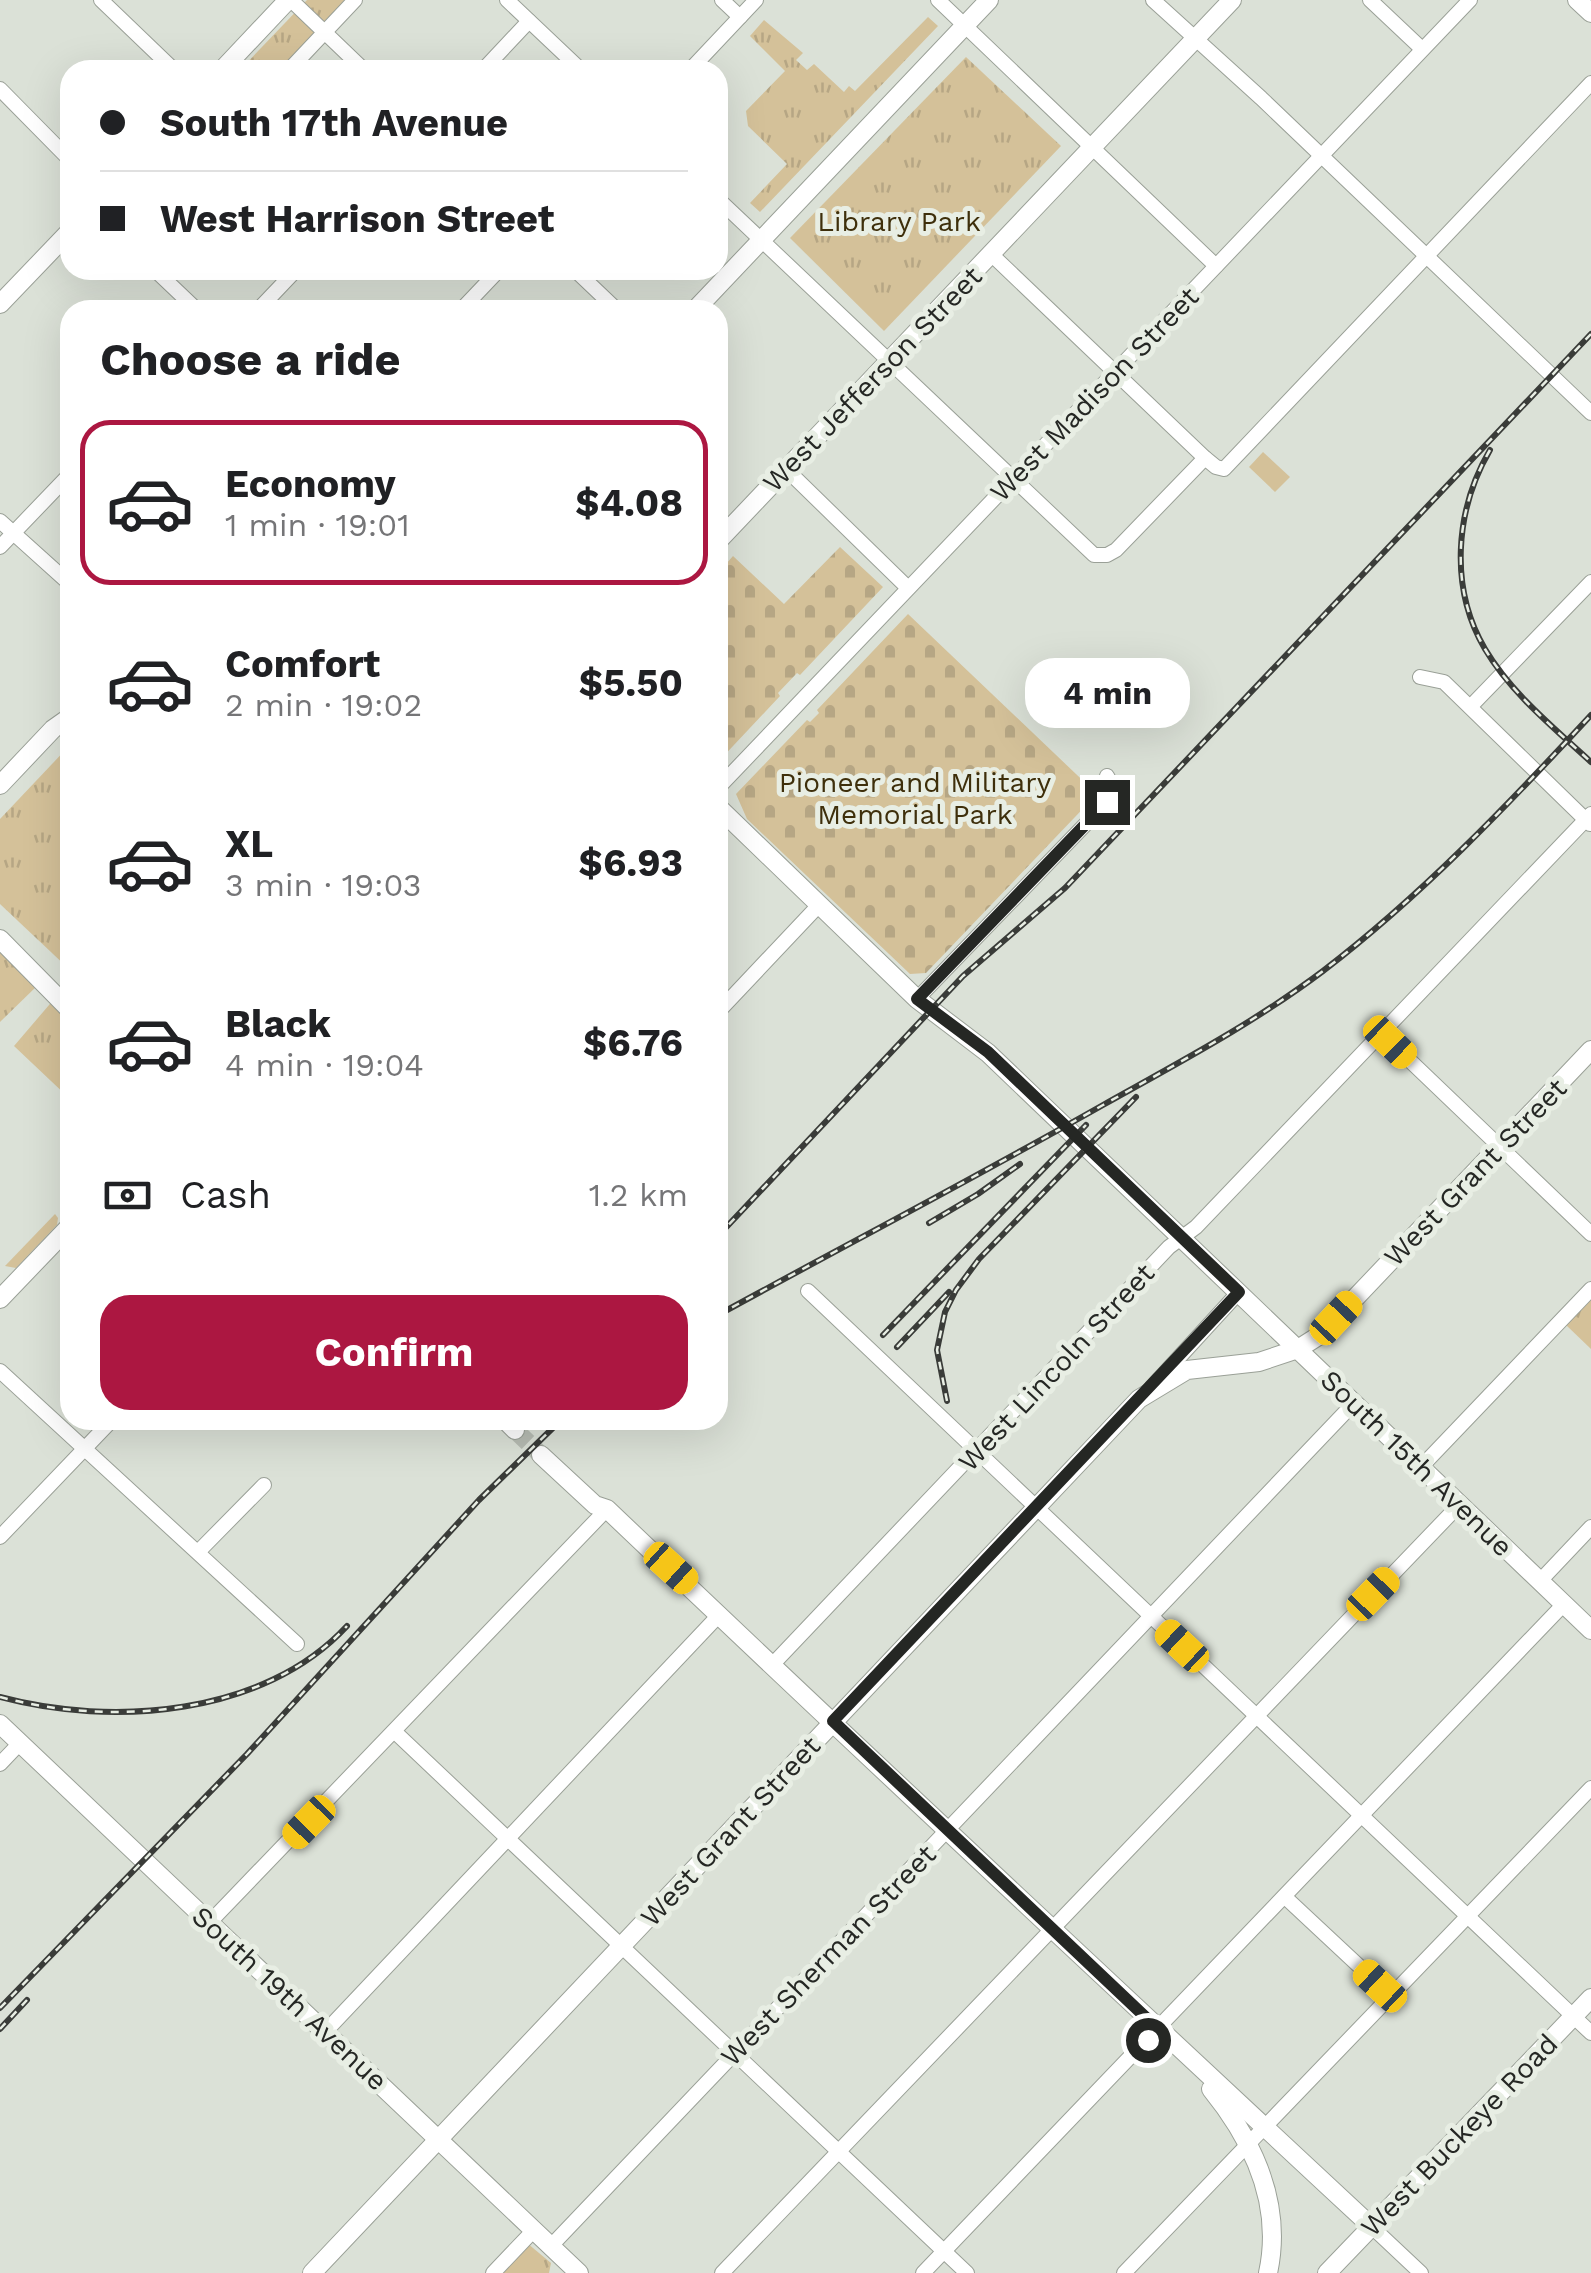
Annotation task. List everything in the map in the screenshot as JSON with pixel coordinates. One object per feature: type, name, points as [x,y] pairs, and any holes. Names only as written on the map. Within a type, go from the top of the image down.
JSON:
[{"type":"main road","points":[[232,60],[290,0]]},
{"type":"main road","points":[[728,274],[989,0]]},
{"type":"main road","name":"West Jefferson Street","points":[[728,531],[1232,0]]},
{"type":"main road","points":[[1577,0],[1591,13]]},
{"type":"main road","points":[[0,304],[60,241]]},
{"type":"main road","points":[[704,300],[723,280]]},
{"type":"main road","points":[[0,786],[60,724]]},
{"type":"main road","name":"South 15th Avenue","points":[[728,817],[917,999],[988,1052],[1591,1630]]},
{"type":"main road","points":[[0,937],[12,938],[60,984]]},
{"type":"main road","points":[[0,937],[60,1000]]},
{"type":"main road","name":"West Grant Street","points":[[312,2273],[1149,1390],[1187,1370],[1259,1362],[1298,1349],[1336,1318],[1591,1050]]},
{"type":"main road","points":[[0,1299],[60,1236]]},
{"type":"main road","points":[[545,1450],[596,1505],[607,1509],[720,1614],[1372,2227]]},
{"type":"main road","name":"South 19th Avenue","points":[[0,1724],[440,2138],[551,2246],[567,2269]]},
{"type":"main road","name":"West Buckeye Road","points":[[1327,2273],[1591,1998]]},
{"type":"main road","points":[[1158,2029],[1215,2093],[1248,2142],[1268,2194],[1272,2228],[1268,2273]]},
{"type":"street","points":[[102,0],[164,60]]},
{"type":"street","points":[[290,0],[354,60]]},
{"type":"street","points":[[298,60],[354,0]]},
{"type":"street","points":[[507,0],[570,60]]},
{"type":"street","points":[[722,0],[740,17]]},
{"type":"street","points":[[699,60],[756,0]]},
{"type":"street","points":[[938,0],[1216,266]]},
{"type":"street","points":[[1153,0],[1591,413]]},
{"type":"street","points":[[1370,0],[1422,49]]},
{"type":"street","name":"West Madison Street","points":[[728,777],[1470,0]]},
{"type":"street","points":[[493,60],[529,21]]},
{"type":"street","points":[[991,254],[1205,458],[1222,469],[1268,426],[1591,84]]},
{"type":"street","points":[[0,88],[60,150]]},
{"type":"street","points":[[728,209],[1088,552],[1103,556],[1116,550],[1205,458]]},
{"type":"street","points":[[165,280],[186,300]]},
{"type":"street","points":[[268,300],[286,280]]},
{"type":"street","points":[[470,300],[490,280]]},
{"type":"street","points":[[585,280],[606,300]]},
{"type":"street","points":[[786,470],[908,588]]},
{"type":"street","points":[[0,547],[60,485]]},
{"type":"street","points":[[0,521],[60,575]]},
{"type":"street","points":[[1471,706],[1591,582]]},
{"type":"street","points":[[1420,677],[1444,682],[1589,820]]},
{"type":"street","points":[[917,999],[1107,802],[1113,787],[1107,776]]},
{"type":"street","name":"West Lincoln Street","points":[[773,1664],[1169,1247],[1196,1228],[1589,820]]},
{"type":"street","points":[[728,1001],[819,905]]},
{"type":"street","points":[[1381,1033],[1591,1234]]},
{"type":"street","points":[[1421,1468],[1591,1290]]},
{"type":"street","points":[[808,1291],[1591,2033]]},
{"type":"street","name":"West Grant Street","points":[[1149,1390],[1239,1292]]},
{"type":"street","points":[[0,1371],[60,1425]]},
{"type":"street","name":"West Sherman Street","points":[[551,2246],[1354,1403]]},
{"type":"street","points":[[65,1430],[298,1644]]},
{"type":"street","points":[[0,1537],[102,1430]]},
{"type":"street","points":[[198,1552],[264,1485]]},
{"type":"street","points":[[722,2273],[1460,1504]]},
{"type":"street","points":[[210,1922],[607,1509]]},
{"type":"street","points":[[1540,1581],[1591,1527]]},
{"type":"street","points":[[923,2273],[1564,1604]]},
{"type":"street","points":[[325,2032],[720,1614]]},
{"type":"street","points":[[395,1732],[968,2273]]},
{"type":"street","points":[[0,1764],[20,1743]]},
{"type":"street","points":[[1124,2273],[1591,1788]]},
{"type":"street","points":[[1285,1897],[1390,1995]]},
{"type":"street","points":[[1372,2227],[1420,2273]]},
{"type":"street","points":[[493,2273],[534,2230]]},
{"type":"green space","points":[[307,0],[347,0],[290,60],[250,60]]},
{"type":"green space","points":[[928,17],[938,26],[760,212],[750,203],[787,164],[748,126],[746,111],[785,71],[750,36],[764,20],[803,53],[796,60],[807,70],[814,64],[844,92],[849,86],[855,91]]},
{"type":"green space","name":"Library Park","points":[[966,57],[1061,146],[884,331],[790,238]]},
{"type":"green space","points":[[1263,452],[1290,477],[1275,492],[1249,467]]},
{"type":"green space","points":[[840,547],[883,587],[778,693],[780,696],[728,751],[728,562],[733,556],[784,604]]},
{"type":"green space","name":"Pioneer and Military Memorial Park","points":[[908,614],[1097,794],[926,973],[910,974],[747,819],[736,794],[807,720],[810,722],[819,713],[817,710]]},
{"type":"green space","points":[[60,756],[60,961],[0,904],[0,819]]},
{"type":"green space","points":[[0,952],[39,984],[0,1022]]},
{"type":"green space","points":[[55,998],[60,1009],[60,1090],[14,1046]]},
{"type":"green space","points":[[55,1214],[57,1225],[16,1268],[5,1266]]},
{"type":"green space","points":[[1591,1299],[1591,1349],[1566,1325]]},
{"type":"green space","points":[[527,2243],[551,2263],[549,2273],[497,2273]]},
{"type":"tunnel","points":[[515,1430],[541,1455]]},
{"type":"railway","points":[[728,1225],[963,976],[1065,888],[1591,334]]},
{"type":"railway","points":[[1490,450],[1469,498],[1461,549],[1466,601],[1473,625],[1507,680],[1591,762]]},
{"type":"railway","points":[[728,1310],[1159,1074],[1297,990],[1429,881],[1591,715]]},
{"type":"railway","points":[[947,1401],[937,1350],[945,1312],[956,1290],[979,1259],[1136,1097]]},
{"type":"railway","points":[[883,1335],[1086,1125]]},
{"type":"railway","points":[[929,1223],[1020,1164]]},
{"type":"railway","points":[[897,1347],[949,1292]]},
{"type":"railway","points":[[0,2008],[247,1754],[479,1500],[551,1430]]},
{"type":"railway","points":[[0,1697],[90,1711],[184,1706],[230,1696],[274,1679],[313,1656],[347,1626]]},
{"type":"railway","points":[[0,2029],[27,2000]]},
{"type":"route","points":[[1107,802],[917,999],[988,1052],[1239,1292],[833,1721],[1158,2029],[1148,2040]]}]
